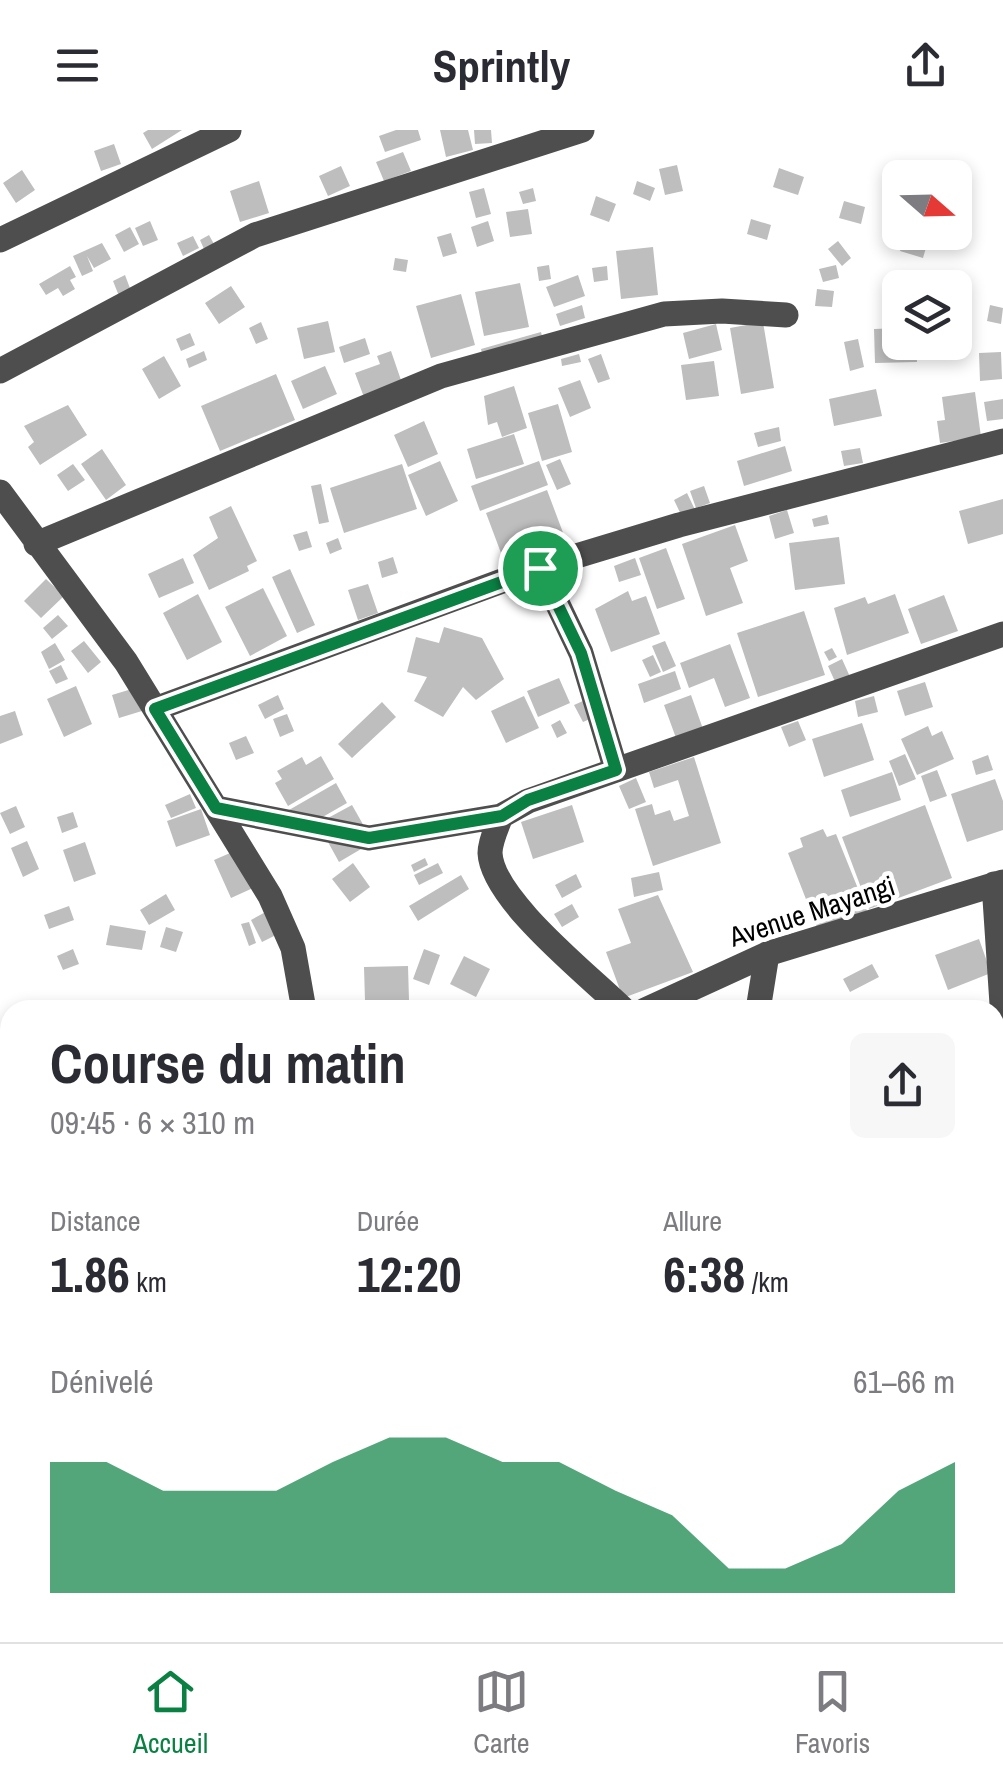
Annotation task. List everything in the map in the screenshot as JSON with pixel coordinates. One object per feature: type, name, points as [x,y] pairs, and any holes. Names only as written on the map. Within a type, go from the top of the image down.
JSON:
[{"type":"street","points":[[0,240],[229,130]]},
{"type":"street","points":[[0,371],[255,236],[582,130]]},
{"type":"street","points":[[36,544],[440,376],[664,314],[722,311],[786,316]]},
{"type":"street","points":[[155,709],[540,568],[679,524],[1003,442]]},
{"type":"street","points":[[0,492],[86,606],[155,709],[270,896],[293,948],[302,1000]]},
{"type":"street","points":[[540,568],[581,653],[616,770]]},
{"type":"street","points":[[216,808],[369,838],[502,816],[528,800],[1003,634]]},
{"type":"street","points":[[502,816],[490,854],[500,882],[526,915],[614,1000]]},
{"type":"street","points":[[999,883],[1002,1000]]},
{"type":"street","name":"Avenue Mayangi","points":[[667,1000],[768,954],[999,883]]},
{"type":"street","points":[[760,1000],[768,954]]},
{"type":"building","points":[[182,130],[152,149],[143,133]]},
{"type":"building","points":[[396,130],[418,130],[421,140],[385,152],[379,136]]},
{"type":"building","points":[[440,130],[468,130],[473,150],[446,157]]},
{"type":"building","points":[[474,130],[491,130],[492,143],[475,144]]},
{"type":"building","points":[[114,144],[121,164],[101,171],[94,151]]},
{"type":"building","points":[[403,152],[411,171],[384,181],[376,162]]},
{"type":"building","points":[[677,165],[683,191],[665,195],[659,169]]},
{"type":"building","points":[[341,166],[350,186],[328,196],[319,176]]},
{"type":"building","points":[[779,168],[804,177],[798,195],[773,187]]},
{"type":"building","points":[[22,170],[35,190],[16,203],[3,183]]},
{"type":"building","points":[[259,181],[269,213],[240,222],[230,191]]},
{"type":"building","points":[[637,181],[655,188],[650,201],[633,194]]},
{"type":"building","points":[[484,188],[491,214],[476,218],[469,192]]},
{"type":"building","points":[[533,188],[536,201],[523,204],[519,192]]},
{"type":"building","points":[[596,196],[616,204],[609,222],[590,215]]},
{"type":"building","points":[[844,201],[865,207],[861,224],[839,218]]},
{"type":"building","points":[[528,209],[532,234],[510,237],[506,212]]},
{"type":"building","points":[[751,219],[771,225],[767,240],[747,234]]},
{"type":"building","points":[[150,221],[158,240],[143,246],[135,228]]},
{"type":"building","points":[[488,221],[494,241],[477,247],[471,227]]},
{"type":"building","points":[[130,227],[139,244],[124,252],[115,235]]},
{"type":"building","points":[[451,233],[457,253],[443,257],[437,237]]},
{"type":"building","points":[[209,235],[214,244],[204,249],[200,240]]},
{"type":"building","points":[[193,236],[199,248],[183,256],[177,243]]},
{"type":"building","points":[[838,241],[851,258],[842,266],[828,249]]},
{"type":"building","points":[[102,243],[111,259],[94,268],[87,256],[93,271],[82,276],[73,256]]},
{"type":"building","points":[[653,247],[658,295],[621,299],[616,251]]},
{"type":"building","points":[[900,250],[925,250],[923,258]]},
{"type":"building","points":[[395,258],[408,260],[406,272],[393,270]]},
{"type":"building","points":[[549,265],[551,279],[539,281],[537,267]]},
{"type":"building","points":[[836,265],[839,278],[823,282],[819,269]]},
{"type":"building","points":[[70,266],[76,277],[70,280],[75,289],[63,296],[58,288],[46,295],[39,284]]},
{"type":"building","points":[[607,266],[608,280],[594,282],[592,268]]},
{"type":"building","points":[[125,275],[131,291],[119,296],[113,281]]},
{"type":"building","points":[[578,275],[585,296],[554,307],[546,287]]},
{"type":"building","points":[[520,283],[529,327],[484,336],[475,292]]},
{"type":"building","points":[[231,286],[245,307],[219,324],[205,303]]},
{"type":"building","points":[[817,289],[834,291],[832,307],[815,306]]},
{"type":"building","points":[[461,294],[475,345],[431,358],[416,306]]},
{"type":"building","points":[[582,305],[585,318],[560,326],[556,314]]},
{"type":"building","points":[[990,305],[1003,308],[1001,324],[987,321]]},
{"type":"building","points":[[328,321],[335,352],[304,359],[297,328]]},
{"type":"building","points":[[261,322],[268,339],[256,344],[249,328]]},
{"type":"building","points":[[763,322],[774,388],[741,394],[730,328]]},
{"type":"building","points":[[716,324],[722,350],[689,359],[683,333]]},
{"type":"building","points":[[874,329],[882,329],[882,360],[917,362],[875,363]]},
{"type":"building","points":[[541,332],[544,344],[484,362],[481,349]]},
{"type":"building","points":[[190,333],[195,345],[181,351],[176,339]]},
{"type":"building","points":[[365,338],[370,354],[344,363],[339,347]]},
{"type":"building","points":[[858,339],[864,367],[850,371],[844,342]]},
{"type":"building","points":[[204,351],[207,360],[189,368],[186,359]]},
{"type":"building","points":[[391,351],[403,386],[365,400],[355,373],[380,364],[377,356]]},
{"type":"building","points":[[1001,352],[1002,379],[980,381],[979,353]]},
{"type":"building","points":[[579,354],[581,362],[562,366],[561,359]]},
{"type":"building","points":[[601,354],[610,379],[598,383],[588,359]]},
{"type":"building","points":[[164,356],[181,386],[159,399],[142,369]]},
{"type":"building","points":[[714,361],[719,396],[686,400],[681,365]]},
{"type":"building","points":[[325,366],[337,394],[303,409],[291,381]]},
{"type":"building","points":[[276,374],[295,420],[220,451],[201,406]]},
{"type":"building","points":[[580,380],[591,408],[570,417],[558,388]]},
{"type":"building","points":[[514,386],[527,428],[502,437],[497,422],[488,425],[484,396]]},
{"type":"building","points":[[876,389],[882,416],[834,426],[829,399]]},
{"type":"building","points":[[975,392],[981,437],[940,443],[937,421],[945,420],[942,397]]},
{"type":"building","points":[[1003,399],[1003,419],[987,421],[984,402]]},
{"type":"building","points":[[558,404],[572,452],[542,461],[528,413]]},
{"type":"building","points":[[68,405],[87,435],[40,465],[28,447],[34,442],[24,426]]},
{"type":"building","points":[[424,421],[438,454],[408,467],[394,435]]},
{"type":"building","points":[[779,427],[781,441],[758,447],[754,433]]},
{"type":"building","points":[[514,434],[524,464],[476,479],[467,449]]},
{"type":"building","points":[[785,446],[792,471],[744,486],[737,461]]},
{"type":"building","points":[[860,448],[863,463],[844,466],[841,451]]},
{"type":"building","points":[[102,449],[126,485],[106,500],[81,464]]},
{"type":"building","points":[[560,459],[571,484],[557,490],[546,465]]},
{"type":"building","points":[[440,461],[458,501],[426,516],[408,475]]},
{"type":"building","points":[[539,461],[548,485],[480,511],[471,486]]},
{"type":"building","points":[[73,464],[85,480],[68,491],[57,475]]},
{"type":"building","points":[[402,464],[417,509],[344,533],[330,488]]},
{"type":"building","points":[[321,484],[329,522],[319,524],[311,486]]},
{"type":"building","points":[[704,486],[710,503],[696,508],[690,491]]},
{"type":"building","points":[[547,490],[565,538],[504,561],[486,513]]},
{"type":"building","points":[[687,493],[698,516],[685,523],[674,500]]},
{"type":"building","points":[[1003,499],[1003,534],[968,544],[959,511]]},
{"type":"building","points":[[231,506],[257,561],[247,566],[249,571],[209,590],[193,555],[218,538],[209,517]]},
{"type":"building","points":[[787,510],[794,533],[775,539],[769,516]]},
{"type":"building","points":[[827,515],[829,524],[814,527],[812,519]]},
{"type":"building","points":[[735,525],[748,561],[730,568],[743,603],[706,616],[682,544]]},
{"type":"building","points":[[307,531],[312,547],[299,551],[293,535]]},
{"type":"building","points":[[839,537],[845,584],[795,590],[789,543]]},
{"type":"building","points":[[338,538],[342,549],[330,554],[326,543]]},
{"type":"building","points":[[666,548],[685,599],[657,609],[639,558]]},
{"type":"building","points":[[393,557],[398,573],[382,578],[378,562]]},
{"type":"building","points":[[183,558],[194,583],[159,598],[148,574]]},
{"type":"building","points":[[635,558],[641,575],[619,582],[614,566]]},
{"type":"building","points":[[290,569],[315,625],[297,633],[272,577]]},
{"type":"building","points":[[46,579],[64,596],[41,618],[24,601]]},
{"type":"building","points":[[368,584],[378,613],[358,620],[348,590]]},
{"type":"building","points":[[263,588],[287,636],[250,656],[225,607]]},
{"type":"building","points":[[628,591],[632,601],[646,596],[660,634],[611,652],[595,609]]},
{"type":"building","points":[[198,594],[222,642],[187,660],[163,613]]},
{"type":"building","points":[[895,594],[909,633],[847,655],[834,608],[865,597],[868,604]]},
{"type":"building","points":[[944,595],[958,631],[921,644],[908,609]]},
{"type":"building","points":[[804,611],[825,675],[758,697],[737,633]]},
{"type":"building","points":[[58,615],[68,626],[52,639],[43,628]]},
{"type":"building","points":[[444,627],[482,638],[504,679],[476,700],[463,687],[443,717],[414,701],[427,677],[407,672],[416,637],[439,643]]},
{"type":"building","points":[[84,641],[101,662],[88,673],[71,651]]},
{"type":"building","points":[[665,641],[676,666],[663,672],[652,646]]},
{"type":"building","points":[[55,643],[65,660],[49,669],[41,652]]},
{"type":"building","points":[[730,644],[750,698],[725,707],[714,678],[689,688],[680,663]]},
{"type":"building","points":[[832,648],[837,657],[829,661],[824,652]]},
{"type":"building","points":[[653,655],[661,672],[650,677],[642,660]]},
{"type":"building","points":[[842,659],[851,679],[837,686],[828,666]]},
{"type":"building","points":[[61,665],[68,679],[56,684],[49,671]]},
{"type":"building","points":[[675,671],[681,689],[644,703],[638,684]]},
{"type":"building","points":[[559,678],[570,703],[538,717],[527,691]]},
{"type":"building","points":[[925,682],[933,707],[905,716],[897,691]]},
{"type":"building","points":[[148,684],[155,707],[119,718],[112,695]]},
{"type":"building","points":[[76,686],[92,724],[64,737],[47,699]]},
{"type":"building","points":[[278,695],[284,709],[265,719],[258,705]]},
{"type":"building","points":[[691,695],[703,729],[676,738],[664,705]]},
{"type":"building","points":[[524,696],[539,728],[506,743],[491,711]]},
{"type":"building","points":[[874,696],[878,712],[858,717],[855,701]]},
{"type":"building","points":[[583,701],[592,718],[583,722],[574,705]]},
{"type":"building","points":[[382,702],[396,717],[352,758],[338,744]]},
{"type":"building","points":[[15,711],[23,735],[0,744],[0,716]]},
{"type":"building","points":[[287,714],[294,731],[280,737],[273,719]]},
{"type":"building","points":[[560,720],[567,733],[557,738],[551,725]]},
{"type":"building","points":[[798,721],[806,740],[789,747],[781,727]]},
{"type":"building","points":[[862,723],[874,760],[824,777],[812,739]]},
{"type":"building","points":[[928,726],[932,736],[942,731],[954,759],[917,775],[901,739]]},
{"type":"building","points":[[246,736],[254,753],[236,760],[229,743]]},
{"type":"building","points":[[905,754],[916,779],[899,786],[889,761]]},
{"type":"building","points":[[988,755],[993,770],[976,775],[972,761]]},
{"type":"building","points":[[321,756],[334,779],[288,806],[275,783],[282,779],[277,771],[302,757],[306,765]]},
{"type":"building","points":[[694,757],[721,843],[653,866],[635,809],[652,804],[655,815],[670,810],[674,821],[689,816],[678,780],[654,788],[649,772]]},
{"type":"building","points":[[937,770],[947,796],[930,802],[921,776]]},
{"type":"building","points":[[892,772],[901,800],[850,817],[841,790]]},
{"type":"building","points":[[636,778],[646,802],[629,809],[619,786]]},
{"type":"building","points":[[995,779],[1003,801],[1003,830],[967,842],[951,794]]},
{"type":"building","points":[[336,783],[347,803],[300,830],[289,810]]},
{"type":"building","points":[[190,794],[196,808],[171,818],[165,805]]},
{"type":"building","points":[[352,805],[373,842],[339,862],[323,833],[328,818]]},
{"type":"building","points":[[572,805],[584,842],[533,859],[521,822]]},
{"type":"building","points":[[925,805],[952,878],[869,909],[842,837]]},
{"type":"building","points":[[16,806],[25,827],[10,834],[0,813]]},
{"type":"building","points":[[201,809],[210,835],[176,847],[167,821]]},
{"type":"building","points":[[73,812],[78,827],[62,833],[57,817]]},
{"type":"building","points":[[823,829],[827,837],[836,834],[867,911],[818,930],[788,853],[803,847],[800,838]]},
{"type":"building","points":[[27,841],[39,869],[23,877],[11,848]]},
{"type":"building","points":[[85,842],[96,874],[74,882],[63,850]]},
{"type":"building","points":[[237,850],[253,888],[231,898],[214,860]]},
{"type":"building","points":[[425,858],[428,865],[414,872],[411,865]]},
{"type":"building","points":[[353,863],[370,887],[350,902],[332,879]]},
{"type":"building","points":[[438,863],[443,873],[419,885],[414,875]]},
{"type":"building","points":[[659,872],[663,890],[634,897],[631,878]]},
{"type":"building","points":[[576,874],[582,887],[562,898],[555,885]]},
{"type":"building","points":[[461,875],[469,889],[418,921],[409,906]]},
{"type":"building","points":[[166,894],[175,910],[149,925],[140,910]]},
{"type":"building","points":[[658,895],[693,972],[623,998],[606,952],[631,943],[618,909]]},
{"type":"building","points":[[572,904],[579,917],[562,927],[554,914]]},
{"type":"building","points":[[69,906],[74,920],[49,929],[44,915]]},
{"type":"building","points":[[273,908],[284,931],[262,942],[251,920]]},
{"type":"building","points":[[249,922],[256,943],[249,946],[241,924]]},
{"type":"building","points":[[110,925],[146,931],[142,950],[106,945]]},
{"type":"building","points":[[166,927],[183,932],[176,952],[160,947]]},
{"type":"building","points":[[979,939],[991,973],[948,990],[935,955]]},
{"type":"building","points":[[73,949],[79,964],[63,970],[57,956]]},
{"type":"building","points":[[424,949],[440,955],[429,985],[413,979]]},
{"type":"building","points":[[464,956],[490,969],[476,997],[450,984]]},
{"type":"building","points":[[872,964],[879,977],[850,992],[843,979]]},
{"type":"building","points":[[408,966],[409,1000],[365,1000],[364,967]]},
{"type":"route","points":[[540,568],[581,653],[604,718],[616,770],[528,800],[502,816],[369,838],[216,808],[155,709],[412,615],[540,568]]}]
